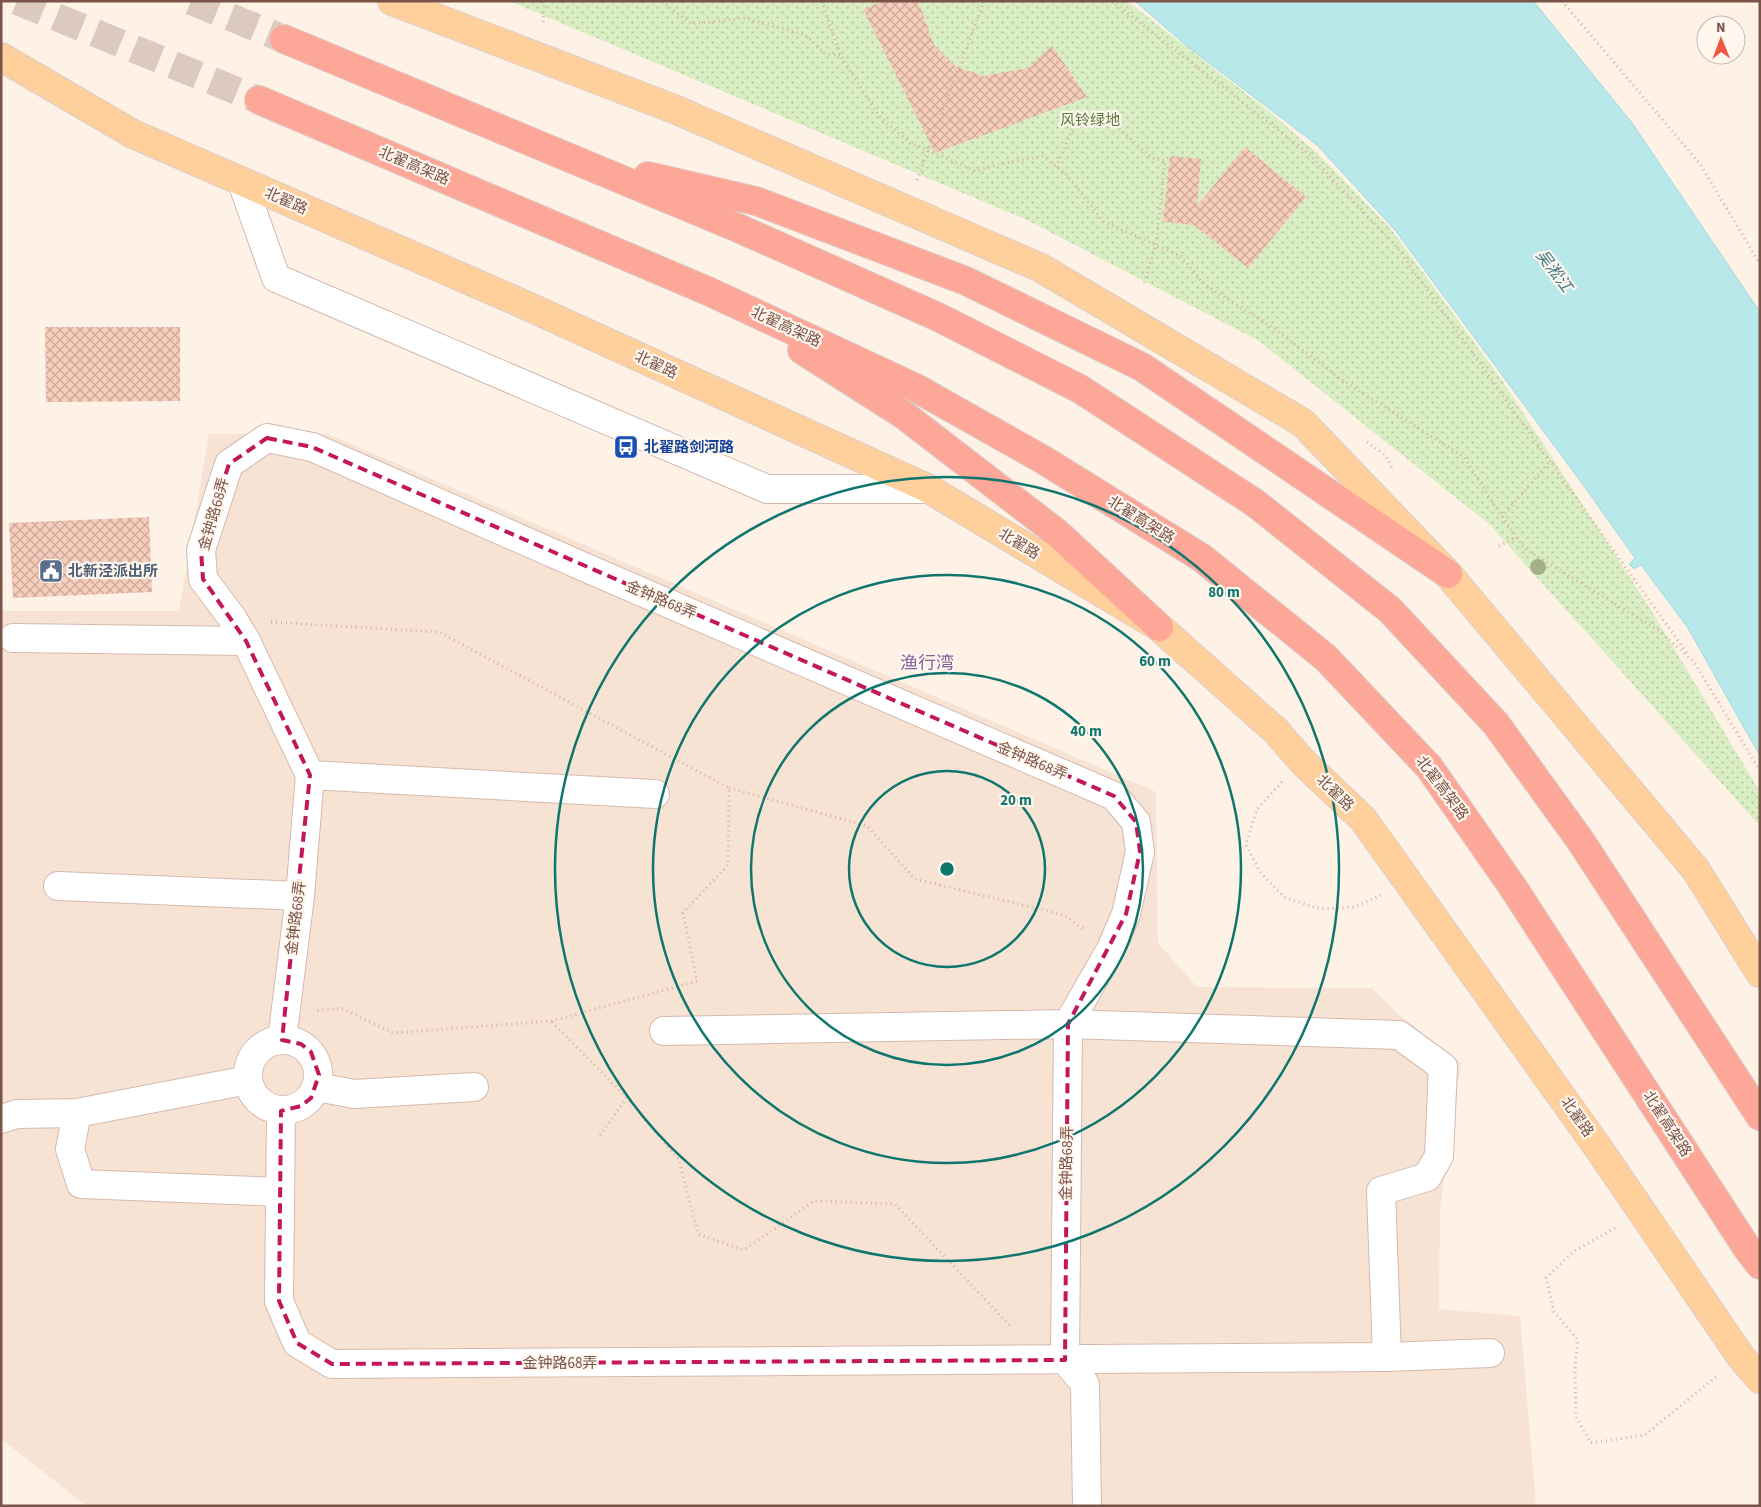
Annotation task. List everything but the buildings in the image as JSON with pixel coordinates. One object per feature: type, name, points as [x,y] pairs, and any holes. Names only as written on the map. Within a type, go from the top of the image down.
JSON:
[{"type":"highway","points":[[284,39],[738,228],[938,317],[1080,389],[1255,503],[1390,610],[1496,724],[1580,840],[1760,1116]]},
{"type":"highway","name":"北翟高架路","points":[[259,100],[710,292],[916,388],[1042,459],[1202,558],[1326,658],[1429,767],[1512,886],[1760,1265]]},
{"type":"highway","points":[[568,158],[756,202],[966,281],[1142,367],[1448,574]]},
{"type":"highway","points":[[710,292],[904,416],[1057,533],[1159,627]]},
{"type":"main road","points":[[392,1],[674,109],[1042,268],[1303,423],[1448,574],[1696,870],[1760,973]]},
{"type":"main road","name":"北翟路","points":[[1,57],[133,134],[514,300],[929,489],[1159,627],[1276,731],[1303,762],[1363,819],[1599,1149],[1741,1357],[1760,1379]]},
{"type":"street","points":[[242,182],[276,278],[767,489],[929,489]]},
{"type":"street","name":"金钟路68弄","points":[[281,1111],[279,1301],[297,1343],[332,1364],[1053,1360],[1068,1024],[1111,949],[1126,914],[1140,852],[1136,822],[1114,796],[584,567],[312,447],[267,438],[229,464],[201,550],[203,579],[239,630],[310,775],[300,896],[283,1028]]},
{"type":"street","points":[[13,638],[239,630]]},
{"type":"street","points":[[310,775],[655,794]]},
{"type":"street","points":[[58,886],[300,896]]},
{"type":"street","points":[[664,1031],[1068,1024],[1399,1035],[1443,1067],[1438,1156],[1427,1176],[1381,1192],[1387,1358]]},
{"type":"street","points":[[283,1028],[290,1040],[301,1044],[311,1052],[317,1063],[319,1075],[317,1087],[311,1098],[301,1106],[281,1111],[266,1106],[256,1098],[248,1080],[250,1064],[256,1053],[265,1045],[277,1040],[283,1028]]},
{"type":"street","points":[[1,1119],[17,1114],[77,1113],[248,1080]]},
{"type":"street","points":[[317,1087],[354,1094],[474,1087]]},
{"type":"street","points":[[77,1113],[70,1149],[81,1184],[280,1192]]},
{"type":"street","points":[[1053,1360],[1387,1358],[1490,1353]]},
{"type":"street","points":[[1053,1360],[1085,1384],[1087,1506]]},
{"type":"path","points":[[543,22],[545,1]]},
{"type":"path","points":[[662,1],[691,24],[745,18],[805,34],[826,54],[840,54]]},
{"type":"path","points":[[822,1],[840,54],[879,116],[910,143],[928,152],[976,170],[1042,156],[1066,174],[1104,222],[1181,256],[1205,285],[1272,327],[1342,380],[1464,457],[1525,549],[1658,630],[1694,662]]},
{"type":"path","points":[[917,180],[984,1]]},
{"type":"path","points":[[1112,1],[1309,154],[1396,246],[1694,662],[1760,772]]},
{"type":"path","points":[[1562,1],[1700,164],[1760,264]]},
{"type":"path","points":[[1056,167],[1076,121],[1114,125],[1152,158],[1165,161],[1156,244],[1144,286]]},
{"type":"path","points":[[1502,517],[1550,461]]},
{"type":"path","points":[[1499,546],[1516,537]]},
{"type":"path","points":[[239,630],[439,632],[729,788],[868,826],[914,879],[1064,915],[1111,949]]},
{"type":"path","points":[[1303,762],[1257,809],[1246,845],[1260,872],[1284,897],[1320,909],[1355,907],[1384,894],[1407,878]]},
{"type":"path","points":[[283,1028],[341,1008],[393,1033],[552,1021],[697,981],[683,913],[728,865],[729,788]]},
{"type":"path","points":[[552,1021],[627,1098],[679,1160],[698,1234],[744,1250],[814,1201],[895,1204],[1009,1324],[1053,1360]]},
{"type":"path","points":[[600,1134],[627,1098]]},
{"type":"path","points":[[1642,1212],[1573,1252],[1546,1278],[1554,1312],[1578,1340],[1575,1367],[1576,1417],[1591,1444],[1645,1435],[1741,1357]]},
{"type":"highlighted area","points":[[267,438],[312,447],[1114,796],[1136,822],[1140,852],[1126,914],[1068,1024],[1065,1360],[332,1364],[297,1343],[279,1301],[281,1111],[301,1106],[311,1098],[319,1075],[311,1052],[301,1044],[282,1040],[310,775],[246,641],[203,579],[201,550],[229,464]]},
{"type":"shaded area","points":[[209,434],[328,434],[1156,792],[1158,943],[1197,987],[1372,988],[1398,1014],[1461,1063],[1440,1207],[1439,1309],[1520,1316],[1536,1506],[87,1506],[1,1439],[1,611],[179,611]]},
{"type":"green space","name":"风铃绿地","points":[[509,1],[1126,1],[1271,113],[1317,153],[1391,229],[1499,376],[1651,610],[1760,792],[1760,826],[1489,524],[1259,341],[1027,220]]},
{"type":"water","name":"吴淞江","points":[[1135,1],[1533,1],[1539,8],[1632,123],[1760,312],[1760,756],[1688,628],[1641,565],[1634,569],[1629,564],[1635,558],[1395,230],[1317,145],[1188,47]]},
{"type":"tunnel","points":[[17,1],[259,100]]},
{"type":"tunnel","points":[[191,1],[284,39]]},
{"type":"place","name":"北翟路剑河路","points":[[626,447]]},
{"type":"place","name":"北新泾派出所","points":[[51,571]]},
{"type":"district","name":"渔行湾","points":[[927,663]]}]
